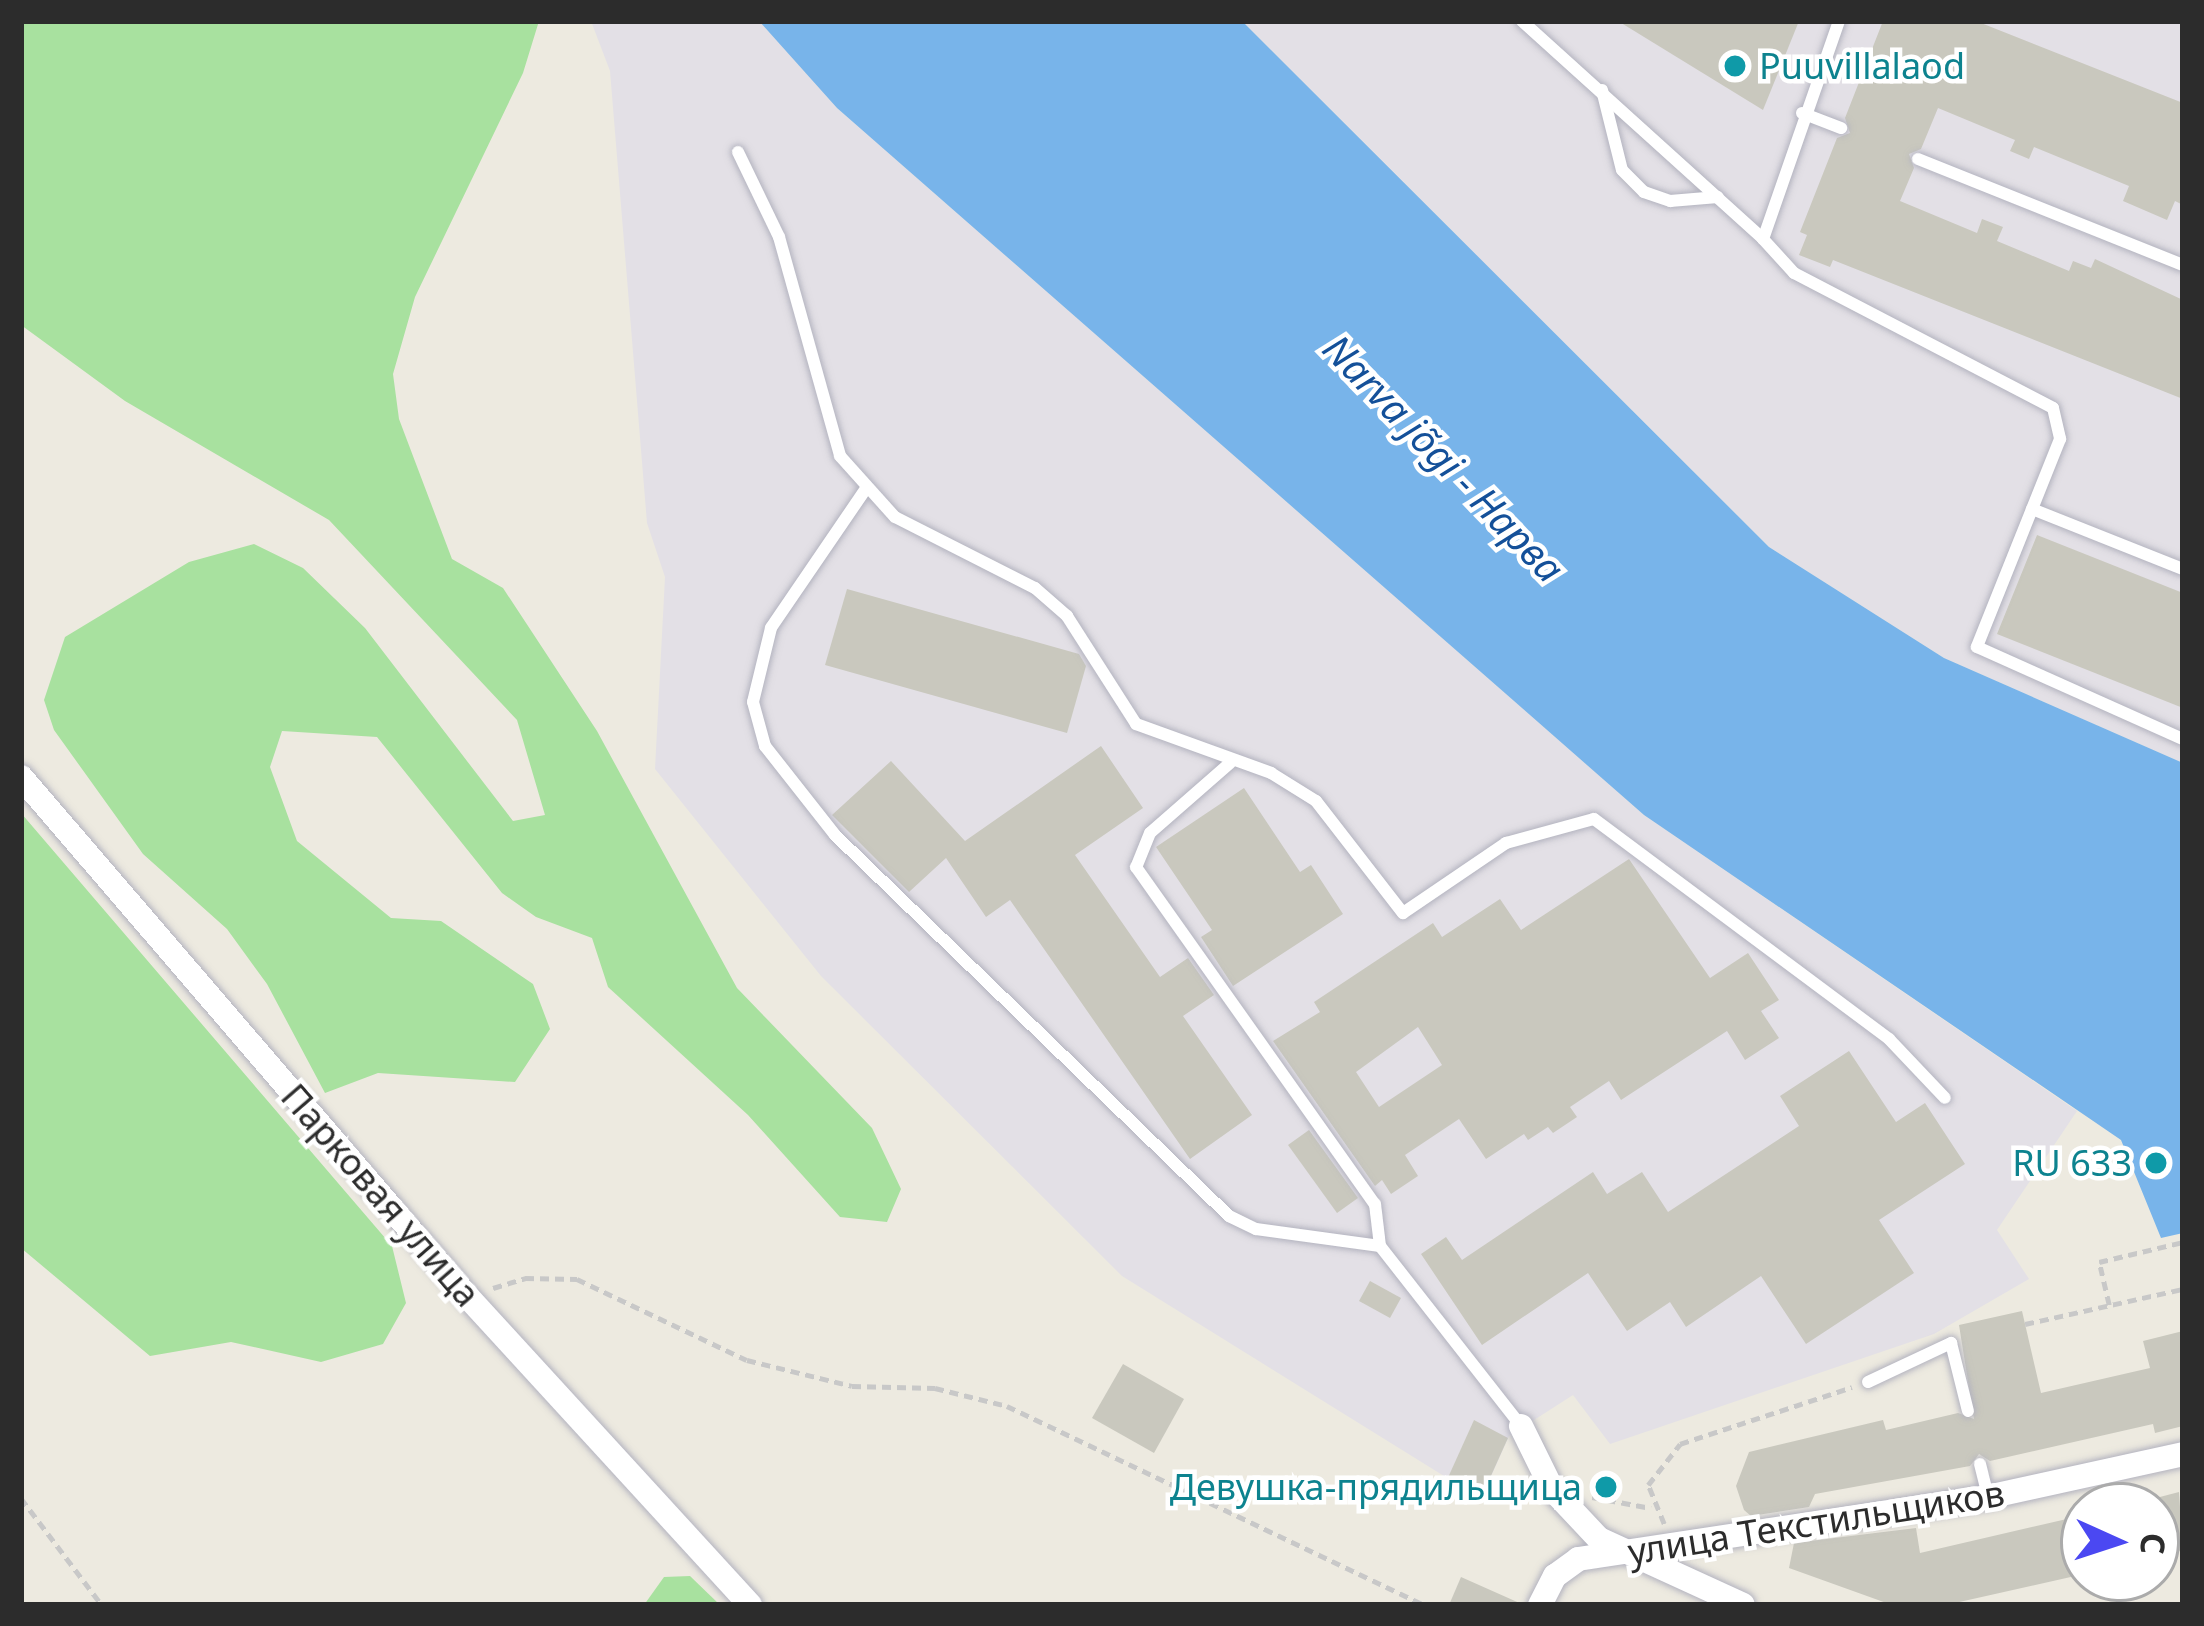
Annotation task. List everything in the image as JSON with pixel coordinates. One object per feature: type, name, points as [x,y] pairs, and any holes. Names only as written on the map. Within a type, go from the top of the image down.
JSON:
[{"type":"street","name":"Парковая улица","points":[[21,777],[467,1296],[750,1605]]},
{"type":"street","points":[[1521,1426],[1552,1489],[1626,1556],[1743,1605]]},
{"type":"street","name":"улица Текстильщиков","points":[[1540,1605],[1555,1576],[1578,1559],[1626,1556],[1988,1497],[2183,1454]]},
{"type":"lane","points":[[1522,21],[1602,89],[1794,273],[2053,408],[2060,439],[1977,646],[2183,740]]},
{"type":"lane","points":[[1763,239],[1802,113],[1839,21]]},
{"type":"lane","points":[[1602,89],[1622,170],[1644,193],[1670,201],[1718,197]]},
{"type":"lane","points":[[1802,113],[1841,128]]},
{"type":"lane","points":[[738,152],[778,237],[840,456],[865,490],[895,517],[1051,602],[1099,655],[1136,724],[1230,763],[1271,773],[1316,801],[1403,913],[1506,843],[1594,819],[1888,1039],[1945,1098]]},
{"type":"lane","points":[[1918,159],[2183,265]]},
{"type":"lane","points":[[865,490],[771,628],[753,702],[765,746],[835,836],[1228,1216],[1256,1229],[1380,1246]]},
{"type":"lane","points":[[2032,509],[2183,569]]},
{"type":"lane","points":[[1230,763],[1150,833],[1136,867],[1376,1204],[1380,1246],[1521,1426]]},
{"type":"lane","points":[[1868,1382],[1951,1343],[1968,1411]]},
{"type":"lane","points":[[1980,1464],[1988,1497]]},
{"type":"path","points":[[2109,1305],[2099,1262],[2183,1242]]},
{"type":"path","points":[[467,1296],[525,1278],[577,1279],[747,1360],[852,1386],[934,1388],[1007,1406],[1425,1605]]},
{"type":"path","points":[[2025,1324],[2183,1288]]},
{"type":"path","points":[[1652,1508],[1648,1485],[1680,1444],[1868,1382]]},
{"type":"path","points":[[1552,1489],[1652,1508],[1691,1546]]},
{"type":"path","points":[[21,1498],[102,1605]]},
{"type":"shaded area","points":[[591,21],[759,21],[837,108],[1644,815],[2077,1111],[1997,1230],[2029,1279],[1934,1334],[1610,1444],[1573,1395],[1509,1436],[1481,1499],[1122,1276],[821,976],[655,769],[665,577],[647,523],[610,71]]},
{"type":"shaded area","points":[[1242,21],[2183,21],[2183,763],[1944,658],[1769,547]]},
{"type":"green space","points":[[21,21],[539,21],[523,73],[415,297],[393,374],[399,419],[452,559],[503,588],[597,731],[737,988],[872,1128],[901,1189],[887,1222],[840,1217],[748,1115],[608,987],[592,938],[536,917],[502,893],[377,737],[282,731],[270,767],[297,841],[391,918],[441,921],[533,984],[550,1029],[515,1082],[378,1073],[325,1093],[267,984],[227,929],[143,854],[54,730],[44,700],[65,637],[189,562],[254,544],[303,568],[365,628],[513,821],[545,815],[517,720],[329,520],[125,401],[21,325]]},
{"type":"green space","points":[[21,813],[392,1246],[406,1303],[383,1344],[321,1362],[231,1342],[150,1356],[21,1248]]},
{"type":"green space","points":[[690,1576],[720,1605],[644,1605],[664,1577]]},
{"type":"water","name":"Narva jõgi - Нарва","points":[[759,21],[1242,21],[1769,547],[1944,658],[2183,763],[2183,1233],[2161,1238],[2121,1140],[1644,815],[837,108]]},
{"type":"building","name":"Puuvillalaod","points":[[1618,21],[1799,21],[1763,110]]},
{"type":"building","points":[[1883,21],[1976,21],[2183,103],[2183,205],[2175,201],[2167,220],[2123,201],[2129,186],[2034,147],[2029,159],[2010,151],[2015,140],[1938,108],[1921,149],[1909,154],[1914,168],[1900,201],[1977,233],[1982,219],[2003,227],[1997,241],[2069,271],[2073,261],[2091,268],[2095,259],[2183,300],[2183,399],[1833,260],[1830,267],[1799,255],[1807,235],[1800,232],[1837,138],[1850,133],[1845,118]]},
{"type":"building","points":[[2037,535],[2183,593],[2183,708],[1997,634]]},
{"type":"building","points":[[847,589],[1079,654],[1086,666],[1067,733],[825,665]]},
{"type":"building","points":[[1101,746],[1143,808],[1075,855],[1160,977],[1188,958],[1214,995],[1183,1016],[1252,1115],[1190,1159],[1010,900],[986,917],[946,858],[909,892],[832,815],[891,761],[965,841]]},
{"type":"building","points":[[1244,788],[1300,872],[1311,865],[1343,914],[1233,986],[1201,937],[1212,930],[1156,847]]},
{"type":"building","points":[[1629,859],[1710,978],[1748,953],[1779,1000],[1761,1011],[1779,1038],[1745,1060],[1727,1031],[1621,1100],[1609,1081],[1570,1107],[1577,1117],[1553,1133],[1548,1127],[1528,1140],[1524,1134],[1486,1159],[1459,1119],[1405,1155],[1418,1176],[1391,1194],[1382,1180],[1375,1186],[1273,1041],[1320,1012],[1314,1002],[1433,923],[1442,937],[1500,899],[1521,930]],"holes":[[[1418,1027],[1442,1065],[1379,1107],[1356,1072]]]},
{"type":"building","points":[[1849,1051],[1896,1122],[1925,1103],[1965,1164],[1879,1220],[1914,1273],[1806,1344],[1761,1276],[1686,1327],[1670,1302],[1627,1331],[1588,1273],[1482,1345],[1421,1254],[1446,1237],[1462,1260],[1593,1172],[1607,1194],[1642,1172],[1668,1212],[1799,1126],[1780,1096]]},
{"type":"building","points":[[1309,1130],[1358,1198],[1337,1213],[1288,1145]]},
{"type":"building","points":[[1370,1281],[1401,1298],[1390,1318],[1359,1301]]},
{"type":"building","points":[[2022,1311],[2041,1393],[2150,1368],[2143,1341],[2183,1331],[2183,1426],[2155,1433],[2153,1424],[1990,1461],[1979,1454],[1970,1466],[1815,1494],[1809,1507],[1751,1516],[1744,1510],[1736,1486],[1749,1452],[1883,1420],[1886,1430],[1958,1413],[1974,1419],[1959,1325]]},
{"type":"building","points":[[1123,1364],[1184,1399],[1154,1453],[1092,1418]]},
{"type":"building","points":[[1474,1420],[1508,1438],[1481,1498],[1446,1482]]},
{"type":"building","points":[[2060,1521],[2060,1579],[1946,1605],[1892,1605],[1789,1568],[1794,1543],[1916,1528],[1920,1553]]},
{"type":"building","points":[[1461,1577],[1524,1605],[1449,1605]]},
{"type":"place","name":"Puuvillalaod","points":[[1735,66]]},
{"type":"place","name":"RU 633","points":[[2156,1163]]},
{"type":"place","name":"Девушка-прядильщица","points":[[1606,1487]]}]
